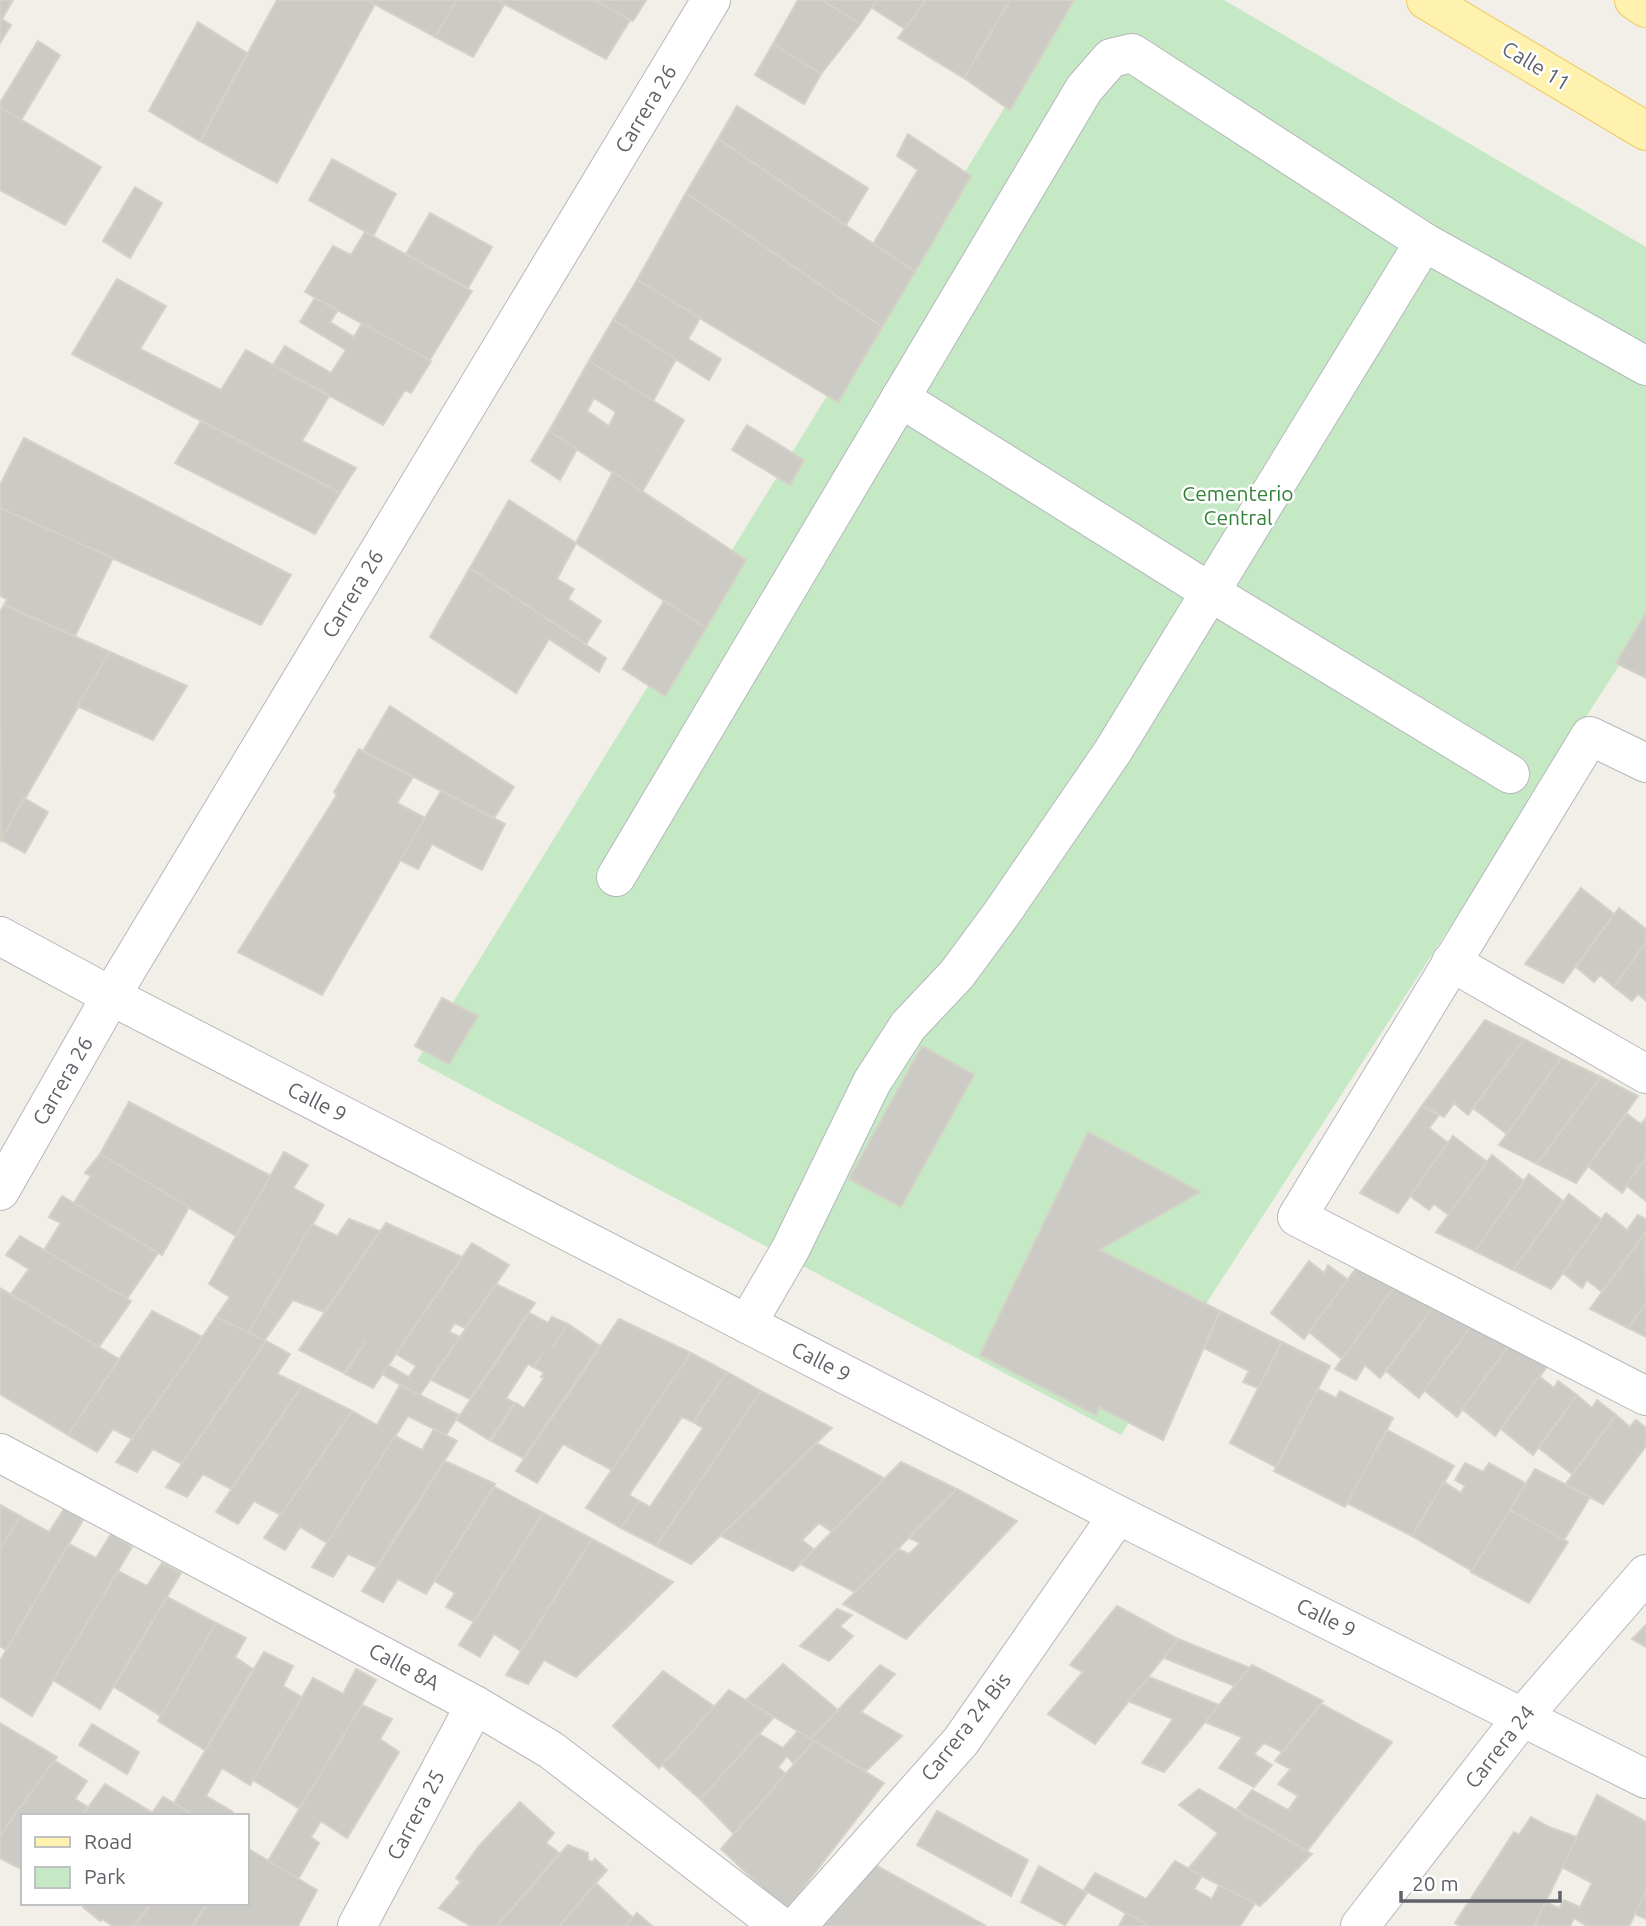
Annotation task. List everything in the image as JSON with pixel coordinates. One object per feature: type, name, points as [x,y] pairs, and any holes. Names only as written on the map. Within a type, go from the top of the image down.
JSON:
[{"type":"main road","name":"Calle 11","points":[[1426,0],[1646,131]]},
{"type":"main road","points":[[1634,0],[1646,8]]},
{"type":"street","name":"Carrera 26","points":[[0,1191],[111,996],[711,0]]},
{"type":"street","points":[[616,877],[1084,89],[1111,58],[1132,54],[1424,242],[1646,366]]},
{"type":"street","points":[[747,1324],[790,1250],[872,1082],[908,1026],[957,974],[1002,913],[1113,751],[1424,242]]},
{"type":"street","points":[[900,398],[1210,592],[1510,774]]},
{"type":"street","points":[[1646,763],[1590,736],[1297,1217],[1646,1396]]},
{"type":"street","name":"Calle 9","points":[[0,936],[111,996],[1118,1515],[1524,1715],[1646,1779]]},
{"type":"street","points":[[1451,962],[1646,1074]]},
{"type":"street","name":"Calle 8A","points":[[0,1453],[475,1704],[551,1750],[780,1926]]},
{"type":"street","name":"Carrera 24 Bis","points":[[797,1926],[961,1741],[1118,1515]]},
{"type":"street","name":"Carrera 24","points":[[1360,1926],[1524,1715],[1646,1574]]},
{"type":"street","name":"Carrera 25","points":[[357,1926],[475,1704]]},
{"type":"green space","name":"Cementerio Central","points":[[1071,0],[1224,0],[1646,247],[1646,624],[1121,1435],[417,1061]]},
{"type":"building","points":[[0,0],[13,0],[2,19],[0,18]]},
{"type":"building","points":[[277,0],[367,0],[375,4],[277,183],[200,141]]},
{"type":"building","points":[[367,0],[457,0],[435,37]]},
{"type":"building","points":[[457,0],[497,0],[504,5],[473,57],[435,37]]},
{"type":"building","points":[[497,0],[594,0],[630,20],[606,59]]},
{"type":"building","points":[[594,0],[646,0],[633,21]]},
{"type":"building","points":[[798,0],[822,0],[860,24],[821,74],[773,44]]},
{"type":"building","points":[[822,0],[877,0],[860,24]]},
{"type":"building","points":[[877,0],[926,0],[905,29],[872,8]]},
{"type":"building","points":[[926,0],[1010,0],[964,78],[898,38]]},
{"type":"building","points":[[1010,0],[1074,0],[1010,110],[964,78]]},
{"type":"building","points":[[0,18],[11,25],[0,43]]},
{"type":"building","points":[[198,22],[247,53],[200,141],[149,111]]},
{"type":"building","points":[[38,41],[60,55],[21,120],[0,107],[0,103]]},
{"type":"building","points":[[773,44],[821,74],[804,104],[755,75]]},
{"type":"building","points":[[737,106],[868,188],[846,225],[718,139]]},
{"type":"building","points":[[0,107],[101,167],[65,225],[0,190]]},
{"type":"building","points":[[908,134],[971,176],[915,272],[873,244],[918,170],[897,156]]},
{"type":"building","points":[[718,139],[915,272],[882,327],[686,193]]},
{"type":"building","points":[[332,159],[396,194],[373,236],[309,200]]},
{"type":"building","points":[[135,187],[162,203],[130,258],[103,241]]},
{"type":"building","points":[[686,193],[882,327],[838,402],[637,280]]},
{"type":"building","points":[[430,213],[492,247],[468,288],[406,254]]},
{"type":"building","points":[[365,232],[472,291],[429,361],[305,292],[333,246],[351,255]]},
{"type":"building","points":[[117,279],[166,306],[140,349],[221,390],[246,350],[329,396],[302,441],[356,468],[340,493],[72,354]]},
{"type":"building","points":[[637,280],[700,318],[688,339],[721,359],[709,380],[613,320]]},
{"type":"building","points":[[315,298],[338,310],[330,322],[354,337],[362,323],[431,361],[411,393],[405,390],[383,425],[273,365],[285,346],[331,373],[346,350],[300,322]]},
{"type":"building","points":[[613,320],[676,359],[653,401],[589,361]]},
{"type":"building","points":[[589,361],[684,420],[642,492],[549,431]],"holes":[[[594,398],[616,412],[609,426],[587,411]]]},
{"type":"building","points":[[201,421],[340,493],[315,534],[175,463]]},
{"type":"building","points":[[747,425],[804,460],[790,485],[732,450]]},
{"type":"building","points":[[549,431],[577,449],[560,480],[531,461]]},
{"type":"building","points":[[24,438],[291,575],[261,625],[0,508],[0,485]]},
{"type":"building","points":[[613,472],[746,560],[706,628],[576,543]]},
{"type":"building","points":[[509,500],[576,543],[557,579],[574,589],[568,599],[601,621],[586,644],[470,568]]},
{"type":"building","points":[[0,508],[113,558],[75,636],[4,605],[7,599],[0,596]]},
{"type":"building","points":[[470,568],[606,658],[599,672],[549,639],[516,693],[430,637]]},
{"type":"building","points":[[664,601],[706,628],[665,696],[623,669]]},
{"type":"building","points":[[4,605],[110,652],[1,840],[0,612]]},
{"type":"building","points":[[1646,613],[1646,678],[1616,663]]},
{"type":"building","points":[[110,652],[187,686],[153,740],[77,706]]},
{"type":"building","points":[[390,706],[514,787],[494,818],[363,751]]},
{"type":"building","points":[[359,749],[413,777],[397,803],[425,818],[322,995],[238,952],[337,795],[334,792]]},
{"type":"building","points":[[441,791],[505,824],[482,870],[432,844],[418,869],[400,860]]},
{"type":"building","points":[[24,798],[48,812],[25,853],[1,840]]},
{"type":"building","points":[[1581,888],[1614,914],[1563,983],[1525,964]]},
{"type":"building","points":[[1619,908],[1646,929],[1646,942],[1614,987],[1600,975],[1594,982],[1576,967]]},
{"type":"building","points":[[1646,942],[1646,1001],[1638,994],[1632,1001],[1614,987]]},
{"type":"building","points":[[442,998],[478,1016],[449,1064],[415,1046]]},
{"type":"building","points":[[1485,1020],[1524,1039],[1468,1115],[1454,1103],[1444,1117],[1422,1106]]},
{"type":"building","points":[[1524,1039],[1561,1058],[1507,1134],[1473,1108]]},
{"type":"building","points":[[922,1046],[974,1075],[901,1207],[849,1179]]},
{"type":"building","points":[[1561,1058],[1601,1077],[1537,1164],[1499,1145]]},
{"type":"building","points":[[1601,1077],[1638,1096],[1576,1183],[1537,1164]]},
{"type":"building","points":[[129,1102],[271,1176],[236,1236],[100,1154]]},
{"type":"building","points":[[1422,1106],[1439,1115],[1429,1128],[1448,1143],[1398,1213],[1360,1193]]},
{"type":"building","points":[[1627,1114],[1641,1124],[1646,1118],[1646,1158],[1622,1193],[1588,1166]]},
{"type":"building","points":[[1088,1132],[1200,1192],[1099,1250],[1220,1311],[1163,1440],[1099,1407],[1096,1415],[980,1355]]},
{"type":"building","points":[[1453,1136],[1487,1162],[1449,1215],[1434,1204],[1429,1210],[1410,1196]]},
{"type":"building","points":[[284,1152],[308,1165],[293,1188],[324,1205],[248,1333],[216,1317],[230,1297],[209,1284]]},
{"type":"building","points":[[100,1154],[189,1207],[162,1255],[74,1203],[91,1176],[85,1173]]},
{"type":"building","points":[[1492,1155],[1525,1182],[1475,1251],[1436,1232]]},
{"type":"building","points":[[1646,1158],[1646,1201],[1626,1185]]},
{"type":"building","points":[[1529,1174],[1563,1201],[1513,1270],[1475,1251]]},
{"type":"building","points":[[1569,1194],[1602,1220],[1551,1289],[1513,1270]]},
{"type":"building","points":[[62,1196],[158,1253],[127,1299],[44,1250],[61,1223],[49,1217]]},
{"type":"building","points":[[1606,1213],[1627,1230],[1638,1215],[1646,1219],[1646,1232],[1602,1292],[1587,1280],[1582,1288],[1563,1273]]},
{"type":"building","points":[[349,1219],[380,1231],[324,1312],[293,1300],[264,1341],[248,1333],[312,1224],[337,1236]]},
{"type":"building","points":[[386,1223],[462,1257],[373,1388],[345,1374],[366,1341],[344,1373],[299,1350]]},
{"type":"building","points":[[1645,1233],[1646,1303],[1628,1328],[1590,1309]]},
{"type":"building","points":[[20,1236],[131,1301],[99,1347],[11,1294],[29,1269],[6,1255]]},
{"type":"building","points":[[472,1243],[509,1265],[465,1328],[455,1323],[449,1332],[460,1337],[419,1396],[382,1374],[388,1365],[409,1377],[416,1366],[396,1354]]},
{"type":"building","points":[[1309,1261],[1324,1273],[1328,1265],[1348,1280],[1304,1339],[1271,1313]]},
{"type":"building","points":[[1360,1263],[1398,1282],[1342,1359],[1309,1332]]},
{"type":"building","points":[[1398,1282],[1437,1302],[1380,1378],[1365,1365],[1356,1380],[1335,1369]]},
{"type":"building","points":[[496,1284],[535,1303],[470,1399],[431,1380]]},
{"type":"building","points":[[0,1288],[119,1359],[68,1435],[0,1394]]},
{"type":"building","points":[[1437,1302],[1475,1321],[1419,1398],[1386,1371]]},
{"type":"building","points":[[1646,1303],[1646,1337],[1628,1328]]},
{"type":"building","points":[[152,1311],[203,1337],[132,1439],[113,1429],[97,1452],[68,1435]]},
{"type":"building","points":[[1220,1311],[1282,1342],[1258,1388],[1243,1382],[1249,1371],[1204,1348]]},
{"type":"building","points":[[529,1313],[548,1323],[552,1317],[568,1324],[600,1346],[523,1458],[491,1441],[516,1403],[524,1408],[544,1378],[541,1377],[544,1373],[534,1367],[543,1353],[533,1367],[528,1364],[506,1398],[515,1403],[489,1440],[457,1420]]},
{"type":"building","points":[[216,1317],[266,1341],[182,1464],[153,1449],[137,1472],[116,1462]]},
{"type":"building","points":[[619,1319],[691,1353],[612,1470],[563,1444],[537,1483],[516,1471]]},
{"type":"building","points":[[1475,1321],[1513,1340],[1457,1417],[1424,1390]]},
{"type":"building","points":[[1513,1340],[1552,1360],[1495,1436],[1462,1409]]},
{"type":"building","points":[[266,1341],[290,1354],[277,1374],[302,1386],[231,1489],[203,1474],[187,1497],[166,1487]]},
{"type":"building","points":[[1282,1342],[1330,1366],[1276,1467],[1230,1443]]},
{"type":"building","points":[[691,1353],[727,1372],[693,1422],[682,1417],[629,1495],[639,1501],[621,1528],[586,1508]]},
{"type":"building","points":[[727,1372],[761,1391],[749,1410],[656,1546],[621,1528],[639,1501],[650,1507],[703,1428],[693,1422]]},
{"type":"building","points":[[1539,1376],[1554,1388],[1558,1381],[1577,1395],[1533,1455],[1501,1429]]},
{"type":"building","points":[[400,1385],[459,1415],[446,1435],[408,1416],[327,1543],[300,1527],[285,1550],[264,1538],[352,1411],[377,1425]]},
{"type":"building","points":[[302,1386],[352,1411],[281,1515],[254,1501],[238,1524],[216,1512]]},
{"type":"building","points":[[1318,1389],[1336,1398],[1340,1391],[1393,1418],[1345,1507],[1274,1471]]},
{"type":"building","points":[[761,1391],[832,1428],[691,1564],[656,1546]]},
{"type":"building","points":[[1577,1395],[1592,1408],[1597,1400],[1616,1415],[1572,1474],[1539,1448]]},
{"type":"building","points":[[1616,1415],[1630,1427],[1636,1420],[1646,1428],[1646,1446],[1603,1504],[1565,1485]]},
{"type":"building","points":[[434,1429],[457,1441],[376,1567],[348,1554],[333,1577],[312,1567],[395,1436],[422,1450]]},
{"type":"building","points":[[1387,1430],[1454,1466],[1412,1536],[1347,1503]]},
{"type":"building","points":[[816,1443],[886,1479],[832,1532],[819,1523],[802,1540],[815,1550],[793,1571],[721,1536]]},
{"type":"building","points":[[445,1461],[495,1484],[426,1594],[398,1579],[383,1602],[362,1591]]},
{"type":"building","points":[[901,1462],[957,1489],[855,1592],[800,1564]]},
{"type":"building","points":[[1465,1463],[1483,1472],[1489,1463],[1527,1484],[1472,1571],[1412,1536],[1444,1482],[1461,1493],[1465,1486],[1455,1480]]},
{"type":"building","points":[[1535,1469],[1590,1497],[1564,1540],[1510,1510]]},
{"type":"building","points":[[494,1487],[543,1513],[474,1622],[446,1607],[455,1593],[434,1581]]},
{"type":"building","points":[[957,1489],[1017,1521],[906,1639],[843,1604],[898,1549],[909,1554],[920,1543],[909,1538]]},
{"type":"building","points":[[0,1505],[20,1516],[0,1550]]},
{"type":"building","points":[[64,1509],[83,1520],[6,1650],[0,1646],[0,1550],[20,1516],[49,1532]]},
{"type":"building","points":[[1510,1510],[1568,1542],[1529,1603],[1471,1572]]},
{"type":"building","points":[[543,1513],[592,1539],[521,1651],[494,1634],[480,1657],[459,1645]]},
{"type":"building","points":[[111,1534],[132,1547],[32,1716],[0,1696],[0,1661],[69,1544],[96,1558]]},
{"type":"building","points":[[592,1539],[673,1582],[576,1677],[544,1660],[528,1684],[506,1675]]},
{"type":"building","points":[[162,1563],[181,1573],[100,1709],[53,1680],[118,1571],[147,1586]]},
{"type":"building","points":[[167,1597],[216,1623],[161,1716],[114,1687]]},
{"type":"building","points":[[1117,1606],[1178,1639],[1095,1744],[1048,1714],[1083,1672],[1070,1665]]},
{"type":"building","points":[[837,1609],[852,1615],[840,1626],[853,1636],[829,1661],[800,1646]]},
{"type":"building","points":[[216,1623],[246,1638],[235,1657],[253,1669],[205,1750],[158,1721]]},
{"type":"building","points":[[1646,1625],[1646,1647],[1632,1639]]},
{"type":"building","points":[[1178,1639],[1250,1668],[1235,1686],[1164,1658]]},
{"type":"building","points":[[264,1652],[293,1666],[283,1686],[302,1697],[250,1785],[222,1768],[206,1796],[233,1812],[232,1814],[192,1814],[174,1803]]},
{"type":"building","points":[[783,1664],[838,1710],[811,1739],[746,1700]]},
{"type":"building","points":[[880,1665],[895,1674],[861,1712],[902,1736],[866,1771],[811,1739]]},
{"type":"building","points":[[1252,1665],[1323,1701],[1282,1752],[1264,1743],[1254,1754],[1272,1765],[1254,1787],[1219,1768],[1242,1737],[1205,1722]]},
{"type":"building","points":[[356,1669],[376,1680],[300,1809],[253,1780],[313,1678],[343,1694]]},
{"type":"building","points":[[663,1671],[715,1707],[659,1768],[613,1726]]},
{"type":"building","points":[[1149,1677],[1219,1705],[1164,1772],[1142,1763],[1173,1719],[1128,1701]]},
{"type":"building","points":[[729,1690],[774,1717],[701,1800],[662,1765]]},
{"type":"building","points":[[1321,1704],[1392,1742],[1307,1851],[1237,1809],[1252,1790],[1288,1810],[1298,1796],[1278,1784],[1291,1769],[1275,1761]]},
{"type":"building","points":[[362,1705],[392,1719],[380,1739],[399,1752],[347,1838],[321,1821],[311,1837],[319,1843],[298,1879],[268,1861]]},
{"type":"building","points":[[0,1723],[57,1757],[0,1836]]},
{"type":"building","points":[[92,1724],[139,1752],[127,1774],[79,1745]]},
{"type":"building","points":[[798,1731],[814,1741],[794,1764],[787,1756],[778,1767],[786,1774],[734,1834],[701,1800],[703,1796],[759,1734],[783,1748]]},
{"type":"building","points":[[814,1741],[884,1783],[786,1910],[721,1849]]},
{"type":"building","points":[[54,1760],[87,1781],[75,1799],[88,1807],[83,1814],[21,1814],[21,1869],[0,1858],[0,1836]]},
{"type":"building","points":[[105,1784],[153,1813],[152,1814],[83,1814]]},
{"type":"building","points":[[1199,1789],[1312,1854],[1260,1906],[1188,1869],[1218,1833],[1179,1805]]},
{"type":"building","points":[[1597,1795],[1646,1822],[1646,1892],[1629,1926],[1587,1926],[1574,1918],[1570,1926],[1534,1926],[1545,1902],[1559,1908],[1564,1900],[1580,1907],[1592,1883],[1562,1867]]},
{"type":"building","points":[[163,1797],[192,1814],[151,1814]]},
{"type":"building","points":[[520,1802],[554,1833],[546,1843],[559,1853],[497,1926],[471,1926],[439,1908],[461,1882],[456,1878],[479,1846]]},
{"type":"building","points":[[937,1811],[1028,1860],[1011,1896],[917,1845]]},
{"type":"building","points":[[1531,1817],[1577,1837],[1534,1926],[1460,1926],[1455,1923],[1514,1832],[1519,1835]]},
{"type":"building","points":[[568,1845],[588,1853],[588,1860],[592,1862],[595,1859],[607,1870],[559,1926],[497,1926]]},
{"type":"building","points":[[248,1849],[317,1890],[298,1926],[193,1926],[207,1905],[248,1905]]},
{"type":"building","points":[[866,1860],[986,1926],[816,1926]]},
{"type":"building","points":[[1175,1861],[1202,1876],[1194,1889],[1212,1899],[1219,1885],[1255,1903],[1240,1926],[1149,1926],[1084,1890],[1095,1873],[1146,1899]]},
{"type":"building","points":[[1039,1866],[1087,1893],[1065,1925],[1021,1902]]},
{"type":"building","points":[[596,1883],[633,1918],[625,1926],[560,1926]]},
{"type":"building","points":[[1646,1892],[1646,1919],[1635,1914]]},
{"type":"building","points":[[149,1905],[134,1926],[113,1926],[102,1919],[100,1921],[83,1907]]},
{"type":"building","points":[[151,1905],[206,1905],[192,1926],[135,1926]]},
{"type":"building","points":[[637,1913],[652,1926],[625,1926]]},
{"type":"building","points":[[1126,1913],[1138,1920],[1149,1926],[1119,1926]]}]
